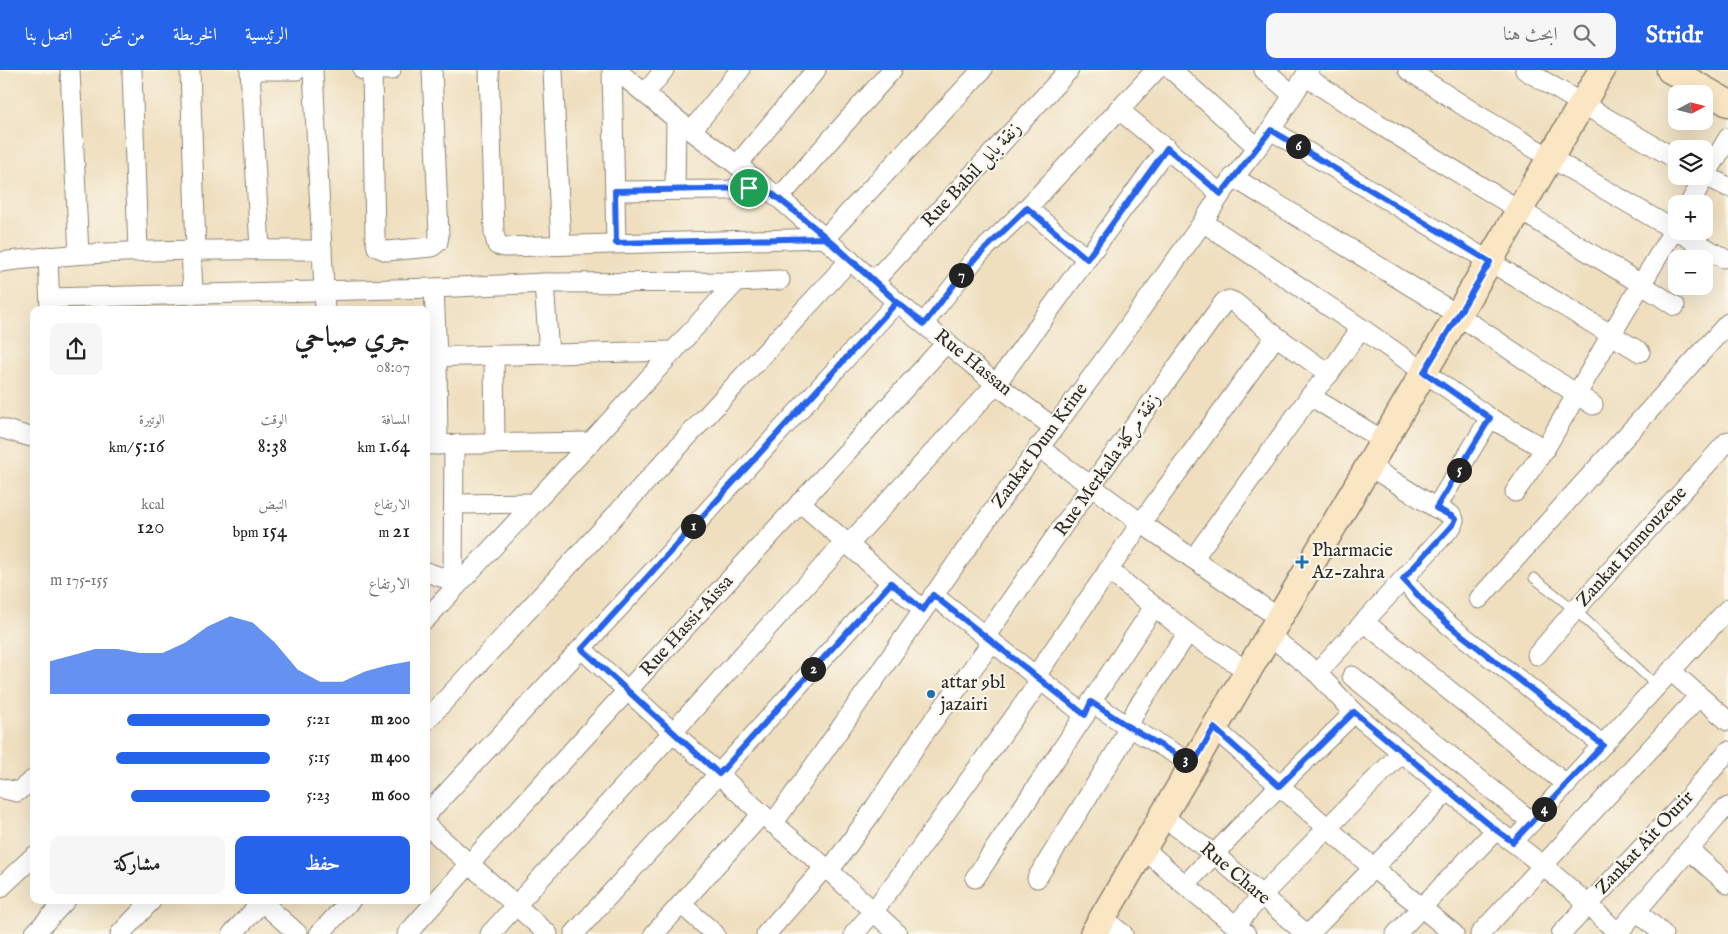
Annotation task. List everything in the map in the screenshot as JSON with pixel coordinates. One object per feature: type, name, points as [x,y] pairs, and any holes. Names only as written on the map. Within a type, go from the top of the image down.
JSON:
[{"type":"street","points":[[70,70],[79,254]]},
{"type":"street","points":[[132,70],[138,252]]},
{"type":"street","points":[[190,70],[193,250],[198,299]]},
{"type":"street","points":[[260,249],[252,70],[297,70]]},
{"type":"street","points":[[313,70],[325,306]]},
{"type":"street","points":[[363,70],[391,70]]},
{"type":"street","points":[[372,70],[375,238],[377,246],[387,251],[432,247],[438,242],[432,70]]},
{"type":"street","points":[[488,70],[495,242],[506,247],[825,238],[982,70]]},
{"type":"street","points":[[553,70],[561,245]]},
{"type":"street","points":[[612,70],[616,243]]},
{"type":"street","name":"Rue Hassan","points":[[616,70],[779,198],[897,302],[996,384],[1053,427]]},
{"type":"street","points":[[645,94],[664,70]]},
{"type":"street","points":[[692,130],[740,70]]},
{"type":"street","points":[[737,165],[816,70]]},
{"type":"street","points":[[779,198],[892,70]]},
{"type":"street","name":"Rue Babil زنقة بابل","points":[[874,281],[1069,70]]},
{"type":"street","points":[[924,324],[970,264],[1027,208],[1156,70]]},
{"type":"street","points":[[1172,70],[1257,147]]},
{"type":"street","points":[[1264,70],[1292,94]]},
{"type":"street","points":[[1408,70],[1481,117],[1668,224]]},
{"type":"street","points":[[1526,70],[1668,154]]},
{"type":"street","points":[[1124,934],[1098,926],[1602,70]]},
{"type":"street","points":[[1670,70],[1728,103]]},
{"type":"street","points":[[1307,73],[1377,124],[1675,306]]},
{"type":"street","name":"Zankat Dum Krine","points":[[654,934],[681,904],[802,786],[928,602],[1038,447],[1122,337],[1221,194],[1271,130],[1307,73]]},
{"type":"street","points":[[1118,109],[1221,194]]},
{"type":"street","points":[[676,119],[676,190]]},
{"type":"street","points":[[1271,130],[1640,352]]},
{"type":"street","points":[[1713,162],[1728,138]]},
{"type":"street","points":[[490,934],[673,732],[996,384],[1167,148]]},
{"type":"street","points":[[1233,178],[1458,315],[1585,400]]},
{"type":"street","points":[[1713,179],[1728,187]]},
{"type":"street","points":[[615,191],[728,190],[763,187]]},
{"type":"street","points":[[1027,208],[1087,259]]},
{"type":"street","points":[[1203,222],[1361,328],[1490,418],[1545,450]]},
{"type":"street","points":[[1515,492],[1545,450],[1585,400],[1611,335],[1669,240]]},
{"type":"street","points":[[1694,240],[1723,258]]},
{"type":"street","points":[[0,262],[79,254],[193,250],[322,250]]},
{"type":"street","points":[[48,256],[50,304],[544,283],[780,280]]},
{"type":"street","points":[[430,717],[850,260]]},
{"type":"street","points":[[430,614],[456,582],[591,442],[736,282]]},
{"type":"street","points":[[544,283],[549,354]]},
{"type":"street","points":[[434,288],[432,357],[440,445],[454,504],[456,582]]},
{"type":"street","name":"Rue Merkala زنقة مركلة","points":[[766,934],[827,869],[870,815],[1091,486],[1219,308],[1227,300],[1234,302],[1276,336]]},
{"type":"street","points":[[430,811],[582,649],[897,302]]},
{"type":"street","points":[[1479,599],[1728,323]]},
{"type":"street","points":[[1194,559],[1361,328]]},
{"type":"street","points":[[854,934],[873,912],[1037,679],[1108,570],[1276,336],[1329,374]]},
{"type":"street","name":"Rue Hassi-Aissa","points":[[408,934],[547,777],[847,453],[947,342]]},
{"type":"street","points":[[432,357],[674,351]]},
{"type":"street","points":[[494,355],[495,444]]},
{"type":"street","points":[[1310,396],[1384,441]]},
{"type":"street","points":[[1436,508],[1490,418]]},
{"type":"street","points":[[0,428],[30,437]]},
{"type":"street","name":"Zankat Immouzene","points":[[1537,655],[1575,610],[1728,441]]},
{"type":"street","points":[[440,445],[591,442]]},
{"type":"street","points":[[1038,447],[1141,523],[1194,559],[1274,626],[1354,712],[1588,904],[1617,933],[1720,813],[1728,807]]},
{"type":"street","points":[[1317,673],[1454,523],[1455,519],[1453,517],[1369,466]]},
{"type":"street","points":[[800,502],[891,583],[928,602],[989,640],[1037,679],[1088,709],[1129,727],[1193,764]]},
{"type":"street","points":[[454,504],[533,503]]},
{"type":"street","points":[[1108,570],[1188,633],[1248,672]]},
{"type":"street","points":[[430,573],[456,582]]},
{"type":"street","points":[[1403,579],[1450,626],[1603,745]]},
{"type":"street","points":[[574,934],[891,583]]},
{"type":"street","points":[[975,878],[1154,607]]},
{"type":"street","points":[[1513,842],[1728,609]]},
{"type":"street","points":[[1364,622],[1567,785]]},
{"type":"street","points":[[1037,878],[1119,747],[1137,708],[1188,633]]},
{"type":"street","points":[[582,649],[768,819],[827,869],[898,934]]},
{"type":"street","points":[[1671,671],[1728,721]]},
{"type":"street","points":[[1352,676],[1532,822]]},
{"type":"street","points":[[1480,934],[1700,696]]},
{"type":"street","points":[[1185,885],[1279,786],[1354,712]]},
{"type":"street","points":[[1214,728],[1373,868],[1454,934]]},
{"type":"street","name":"Zankat Ait Ourir","points":[[1561,934],[1683,804],[1728,751]]},
{"type":"street","points":[[1144,848],[1185,885],[1241,929],[1261,896],[1402,752]]},
{"type":"street","points":[[0,788],[17,792],[30,782]]},
{"type":"street","points":[[1307,934],[1448,791]]},
{"type":"street","name":"Rue Chare","points":[[1162,816],[1215,855],[1307,934]]},
{"type":"street","points":[[430,829],[548,934]]},
{"type":"street","points":[[1396,934],[1496,830]]},
{"type":"street","points":[[1689,850],[1728,884]]},
{"type":"street","points":[[0,888],[30,860]]},
{"type":"street","points":[[34,934],[62,904]]},
{"type":"street","points":[[120,934],[148,904]]},
{"type":"street","points":[[232,934],[268,904]]},
{"type":"street","points":[[270,904],[298,934]]},
{"type":"street","points":[[320,934],[347,904]]},
{"type":"street","points":[[681,904],[715,934]]},
{"type":"street","points":[[1637,911],[1663,934]]},
{"type":"lane","points":[[1534,578],[1575,610],[1657,686]]},
{"type":"place","name":"Pharmacie Az-zahra","points":[[1302,562]]},
{"type":"place","name":"attar 9bl jazairi","points":[[931,694]]},
{"type":"route","points":[[749,188],[728,190],[615,191],[616,243],[825,238],[924,324],[970,264],[1027,208],[1087,259],[1167,148],[1221,194],[1271,130],[1490,262],[1424,372],[1490,418],[1436,508],[1450,514],[1455,519],[1454,523],[1403,579],[1450,626],[1603,745],[1513,842],[1354,712],[1279,786],[1214,728],[1193,764],[1129,727],[1091,702],[1085,715],[933,595],[923,610],[891,583],[719,774],[582,649],[897,302],[874,281],[825,238],[779,198],[763,187],[749,188]]}]
